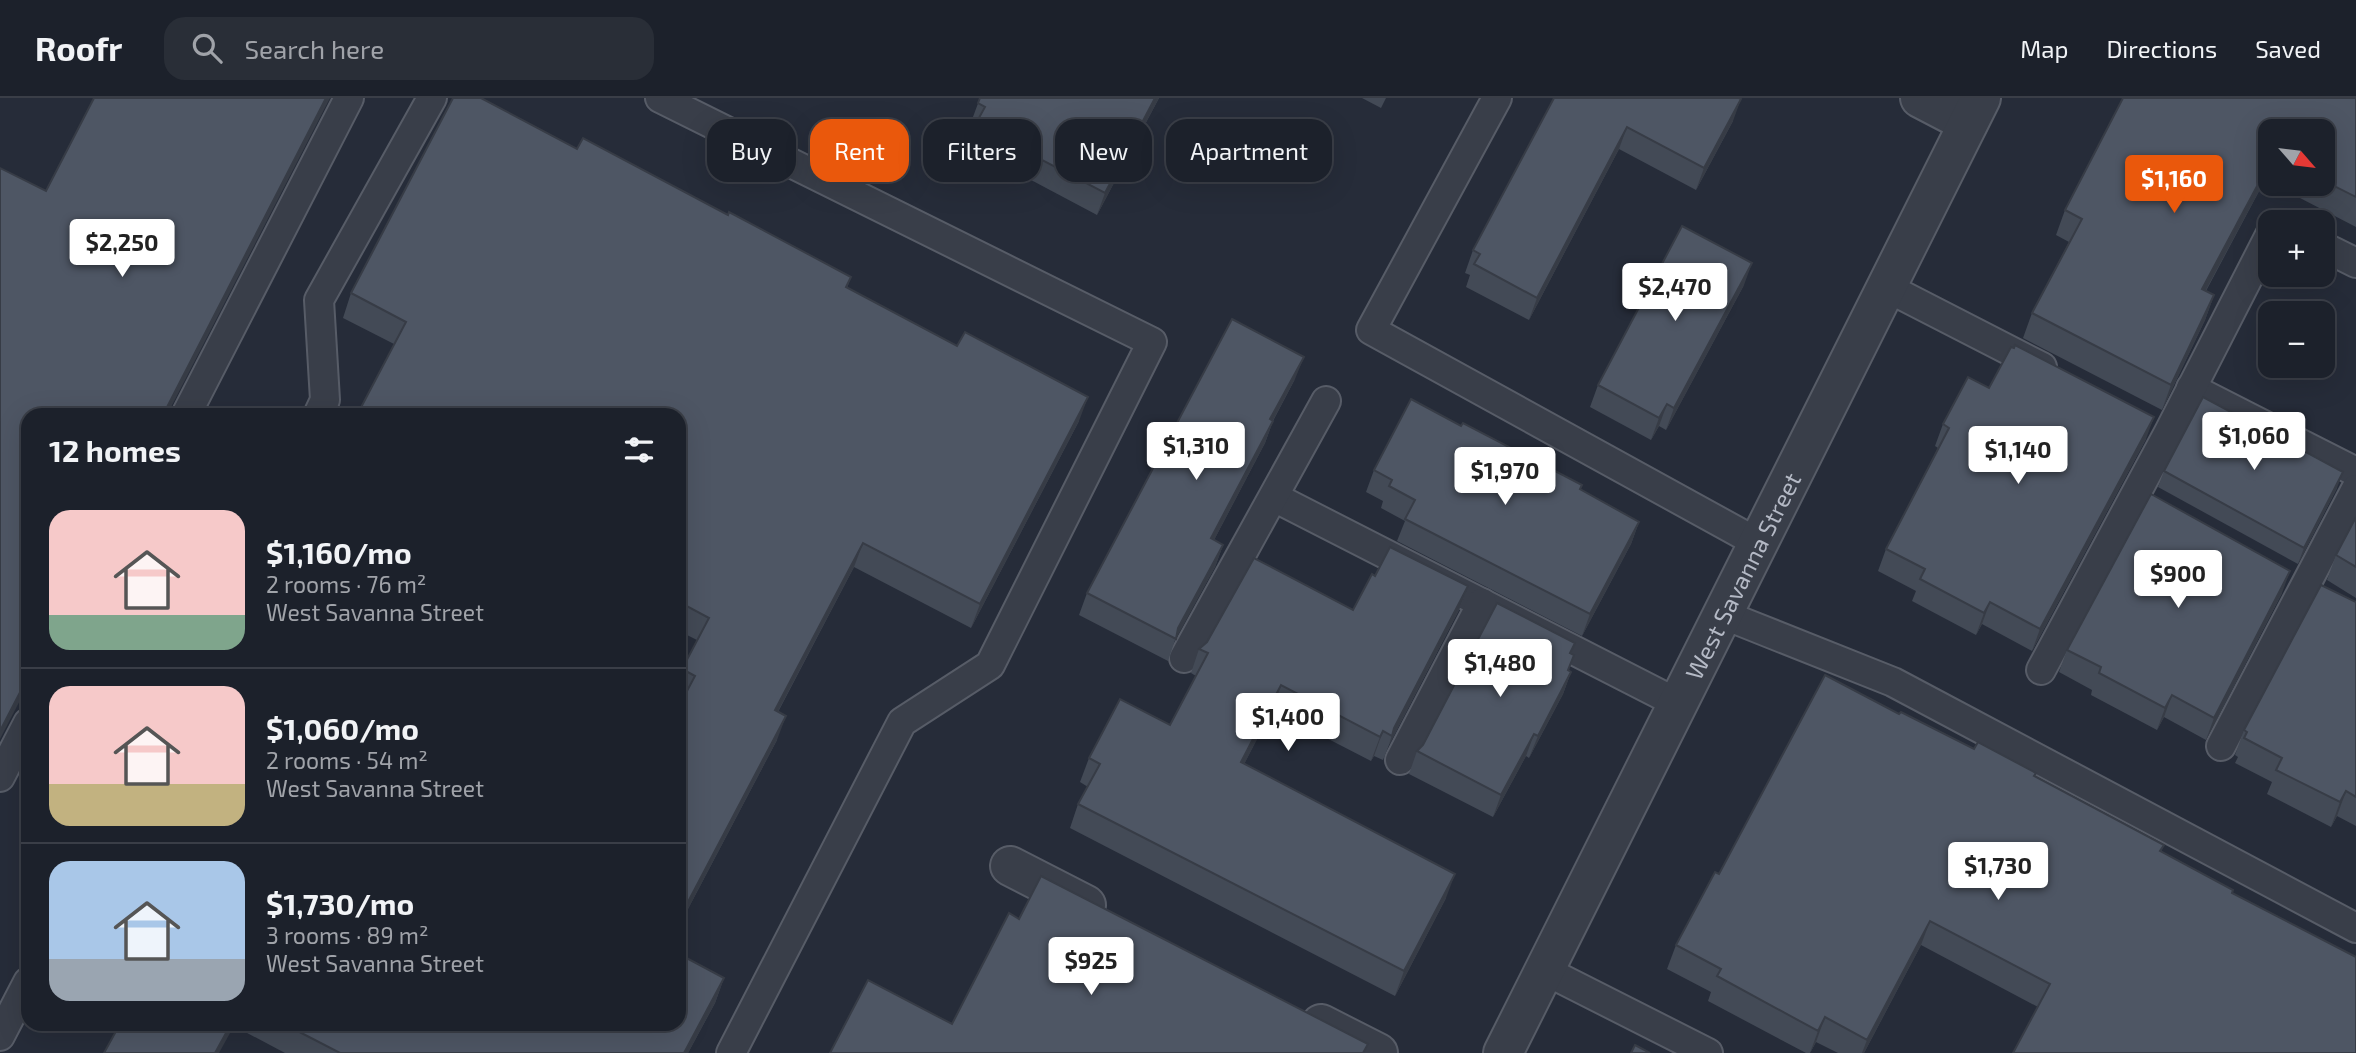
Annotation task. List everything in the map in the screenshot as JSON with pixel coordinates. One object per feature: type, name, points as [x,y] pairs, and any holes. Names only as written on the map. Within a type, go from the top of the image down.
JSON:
[{"type":"street","points":[[1920,98],[1975,111]]},
{"type":"street","name":"West Savanna Street","points":[[1503,1053],[1975,111]]},
{"type":"street","points":[[1010,866],[1121,922]]},
{"type":"street","points":[[1292,1009],[1378,1053]]},
{"type":"lane","points":[[190,408],[349,98]]},
{"type":"lane","points":[[321,408],[325,400],[319,300],[432,98]]},
{"type":"lane","points":[[660,98],[1152,342],[990,665],[902,722],[731,1053]]},
{"type":"lane","points":[[1497,98],[1371,330],[1758,543]]},
{"type":"lane","points":[[2335,252],[2356,263]]},
{"type":"lane","points":[[2041,670],[2148,501],[2156,426],[2191,388],[2258,258]]},
{"type":"lane","points":[[1886,287],[2070,382]]},
{"type":"lane","points":[[2191,388],[2356,472]]},
{"type":"lane","points":[[1184,658],[1326,401]]},
{"type":"lane","points":[[2221,746],[2356,489]]},
{"type":"lane","points":[[1274,497],[1677,703]]},
{"type":"lane","points":[[1400,760],[1482,603]]},
{"type":"lane","points":[[1722,614],[1894,682],[2356,928]]},
{"type":"lane","points":[[0,777],[21,736]]},
{"type":"lane","points":[[1544,970],[1708,1053]]},
{"type":"lane","points":[[0,1036],[21,996]]},
{"type":"building","points":[[94,98],[326,98],[167,408],[21,408],[21,690],[0,731],[0,168],[46,191]]},
{"type":"building","points":[[453,98],[481,98],[577,149],[583,138],[728,215],[729,212],[851,277],[846,287],[957,346],[965,332],[1088,397],[980,604],[863,543],[775,710],[786,716],[686,906],[686,693],[695,676],[686,671],[686,661],[709,618],[686,606],[686,408],[361,408],[406,322],[351,293]]},
{"type":"building","points":[[980,98],[1155,98],[1144,119],[1055,119],[1055,167],[1041,160],[1041,119],[978,119],[985,107],[978,103]]},
{"type":"building","points":[[1554,98],[1741,99],[1704,168],[1627,127],[1537,298],[1474,264],[1480,254],[1473,250]]},
{"type":"building","points":[[2123,98],[2356,98],[2356,197],[2335,186],[2335,119],[2258,119],[2258,184],[2202,289],[2214,295],[2171,385],[2032,313],[2082,219],[2065,210]]},
{"type":"building","points":[[1084,182],[1111,182],[1105,193]]},
{"type":"building","points":[[1682,226],[1752,263],[1674,408],[1667,404],[1659,418],[1598,385]]},
{"type":"building","points":[[1232,319],[1304,357],[1211,538],[1223,545],[1178,628],[1176,639],[1087,593]]},
{"type":"building","points":[[2015,345],[2154,417],[2040,629],[1990,602],[1984,613],[1920,579],[1925,569],[1886,549],[1949,428],[1943,424],[1968,377],[1989,388],[2011,347],[2014,348]]},
{"type":"building","points":[[2203,397],[2343,472],[2304,548],[2164,471]]},
{"type":"building","points":[[1411,399],[1582,485],[1580,489],[1639,522],[1590,614],[1405,519],[1415,500],[1389,486],[1392,480],[1374,470]]},
{"type":"building","points":[[2151,494],[2290,571],[2214,718],[2172,695],[2165,708],[2099,673],[2101,667],[2067,650]]},
{"type":"building","points":[[2356,517],[2356,567],[2336,555]]},
{"type":"building","points":[[1390,547],[1468,586],[1392,736],[1383,731],[1380,737],[1281,685],[1241,762],[1455,874],[1404,971],[1078,804],[1100,764],[1089,758],[1120,699],[1170,725],[1208,653],[1199,649],[1207,642],[1254,558],[1353,610]]},
{"type":"building","points":[[2321,585],[2356,602],[2356,797],[2346,791],[2340,802],[2276,770],[2282,758],[2244,738],[2247,732],[2244,730]]},
{"type":"building","points":[[1497,603],[1575,643],[1570,653],[1574,655],[1568,670],[1571,672],[1538,736],[1534,734],[1501,795],[1417,751],[1423,745]]},
{"type":"building","points":[[1825,675],[1974,749],[1978,742],[2036,773],[2034,776],[2164,845],[2160,851],[2233,890],[2232,893],[2356,957],[2356,1053],[2013,1053],[2050,984],[1930,921],[1867,1040],[1825,1017],[1818,1031],[1717,976],[1721,969],[1676,945],[1715,872],[1719,874]]},
{"type":"building","points":[[1041,876],[1368,1044],[1363,1053],[830,1053],[868,980],[952,1024],[1009,913],[1019,919]]},
{"type":"building","points":[[686,958],[724,978],[684,1053],[340,1053],[298,1031],[686,1031]]},
{"type":"building","points":[[116,1031],[227,1031],[215,1053],[104,1053]]},
{"type":"building","points":[[1635,1045],[1650,1053],[1631,1053]]}]
